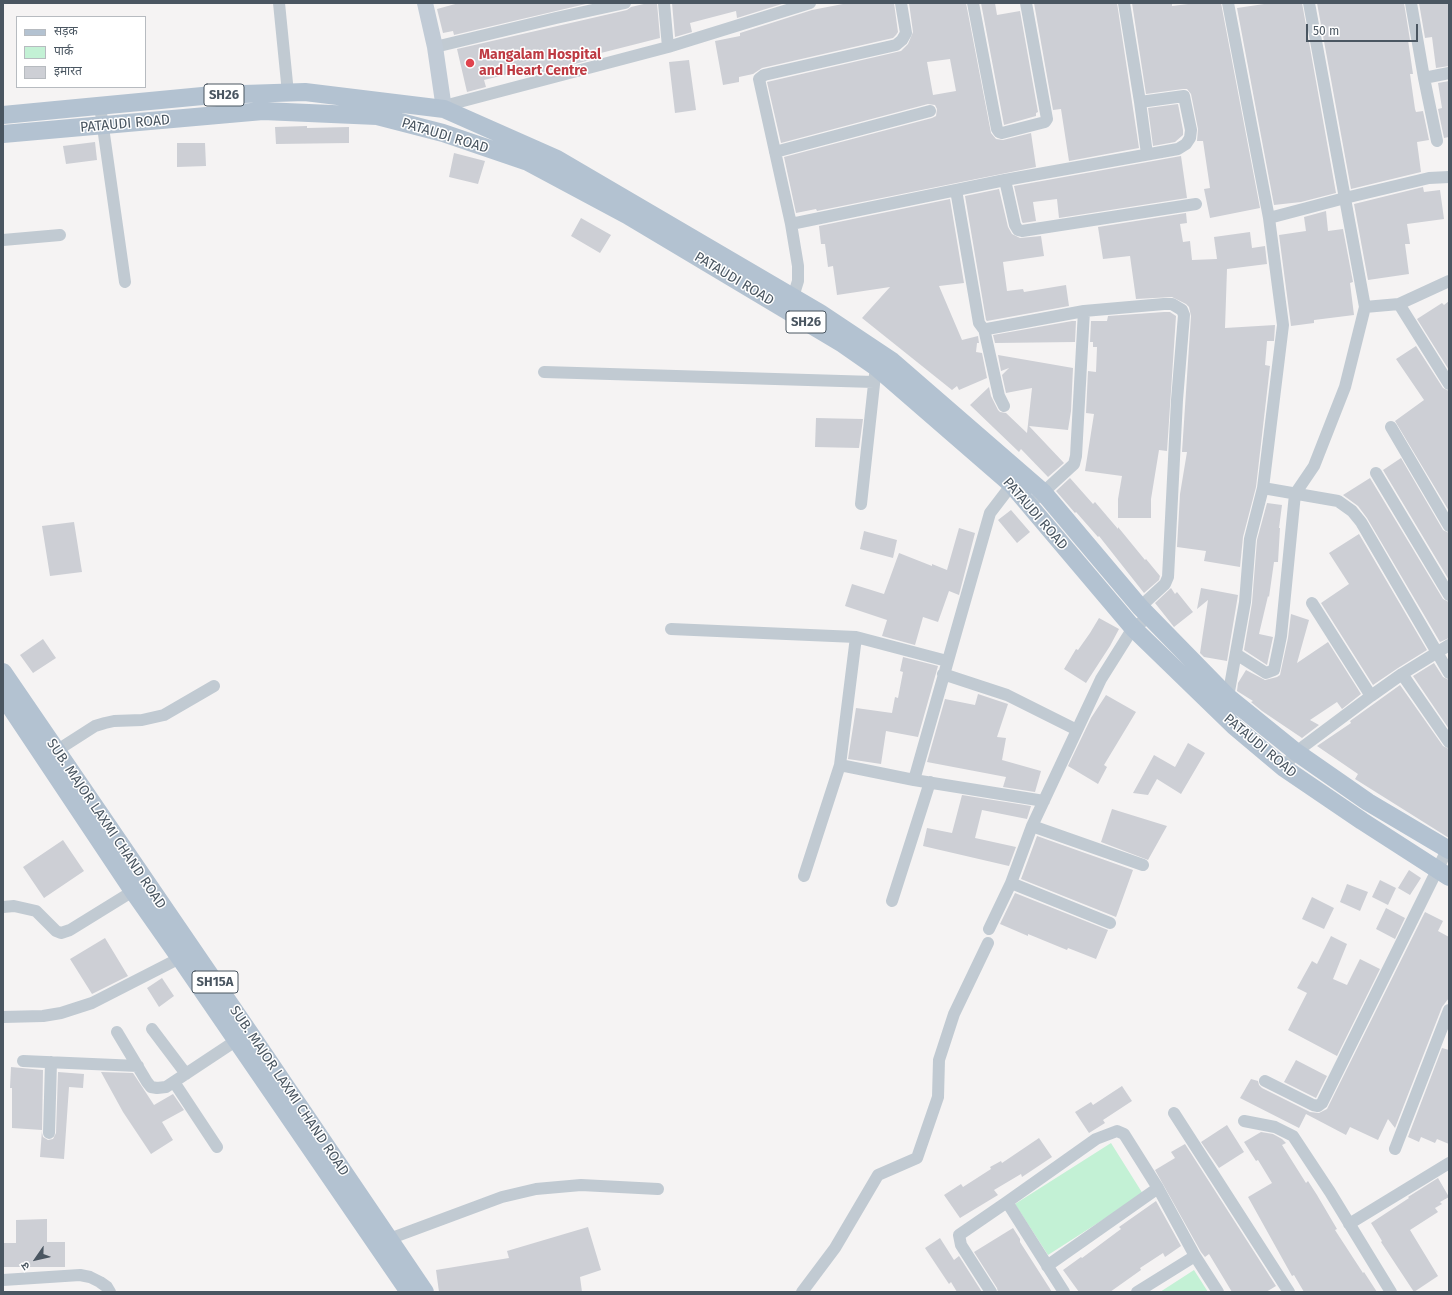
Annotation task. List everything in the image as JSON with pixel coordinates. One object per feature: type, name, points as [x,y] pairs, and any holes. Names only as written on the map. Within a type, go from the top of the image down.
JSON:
[{"type":"main road","name":"SH26","points":[[3,115],[213,95],[305,92],[444,108],[557,159],[789,303],[820,313],[876,367],[892,361],[1017,479],[1043,492],[1144,612],[1228,697],[1296,752],[1368,802],[1448,848]]},
{"type":"main road","name":"PATAUDI ROAD","points":[[3,134],[263,111],[377,116],[443,133],[528,162],[789,303]]},
{"type":"main road","name":"PATAUDI ROAD","points":[[1017,479],[1029,505],[1133,628],[1234,726],[1284,768],[1362,821],[1443,873]]},
{"type":"main road","name":"SUB. MAJOR LAXMI CHAND ROAD","points":[[3,672],[56,751],[140,887],[180,958],[409,1292]]},
{"type":"main road","name":"SUB. MAJOR LAXMI CHAND ROAD","points":[[3,696],[140,887],[249,1032],[425,1292]]},
{"type":"street","points":[[279,3],[288,93]]},
{"type":"street","points":[[425,3],[435,47],[444,108],[668,47],[810,3]]},
{"type":"street","points":[[435,47],[625,3]]},
{"type":"street","points":[[664,3],[668,47]]},
{"type":"street","points":[[789,303],[798,281],[798,266],[791,224],[759,82],[760,77],[896,45],[902,40],[906,33],[901,3]]},
{"type":"street","points":[[973,3],[997,129],[1002,133],[1045,122],[1047,119],[1026,3]]},
{"type":"street","points":[[1124,3],[1147,154]]},
{"type":"street","points":[[1228,3],[1269,218],[1283,325],[1263,488],[1250,539],[1245,602],[1228,697]]},
{"type":"street","points":[[1236,654],[1266,673],[1274,670],[1281,636],[1295,494],[1314,466],[1345,387],[1365,307],[1309,3]]},
{"type":"street","points":[[1411,3],[1437,141]]},
{"type":"street","points":[[1424,78],[1449,73]]},
{"type":"street","points":[[791,224],[1005,180],[1178,149],[1186,144],[1190,138],[1191,130],[1184,96],[1140,102]]},
{"type":"street","points":[[100,106],[125,282]]},
{"type":"street","points":[[774,152],[930,111]]},
{"type":"street","points":[[1269,218],[1344,198],[1429,178],[1449,177]]},
{"type":"street","points":[[1005,180],[1015,225],[1018,230],[1022,231],[1196,204]]},
{"type":"street","points":[[956,190],[979,323],[985,331],[999,396],[1004,406]]},
{"type":"street","points":[[3,240],[60,235]]},
{"type":"street","points":[[1365,307],[1399,304],[1449,281]]},
{"type":"street","points":[[985,331],[989,328],[1084,311],[1164,304],[1178,307],[1182,310],[1184,315],[1177,400],[1168,577],[1165,584],[1133,628],[1101,679],[1032,826],[1011,883],[989,929]]},
{"type":"street","points":[[1399,304],[1449,384]]},
{"type":"street","points":[[1029,505],[1074,464],[1076,456],[1084,311]]},
{"type":"street","points":[[544,372],[876,367],[861,504]]},
{"type":"street","points":[[1391,427],[1449,526]]},
{"type":"street","points":[[1376,473],[1449,594]]},
{"type":"street","points":[[914,780],[943,674],[990,514],[1017,479]]},
{"type":"street","points":[[1263,488],[1338,501],[1352,511],[1361,522],[1449,673]]},
{"type":"street","points":[[1312,603],[1371,696]]},
{"type":"street","points":[[671,629],[856,638],[947,661]]},
{"type":"street","points":[[804,876],[840,765],[856,638]]},
{"type":"street","points":[[1284,768],[1296,752],[1371,696],[1402,674],[1449,645]]},
{"type":"street","points":[[943,674],[1008,696],[1077,730]]},
{"type":"street","points":[[1402,674],[1449,742]]},
{"type":"street","points":[[56,751],[95,726],[114,721],[142,720],[164,715],[214,686]]},
{"type":"street","points":[[840,765],[914,780],[1044,801]]},
{"type":"street","points":[[892,901],[930,782]]},
{"type":"street","points":[[1032,826],[1143,864]]},
{"type":"street","points":[[1265,1081],[1313,1105],[1318,1106],[1322,1103],[1443,873],[1448,848]]},
{"type":"street","points":[[1011,883],[1110,923]]},
{"type":"street","points":[[3,907],[14,906],[36,911],[56,931],[61,933],[70,930],[140,887]]},
{"type":"street","points":[[802,1292],[835,1248],[878,1175],[917,1158],[938,1098],[939,1060],[954,1014],[988,943]]},
{"type":"street","points":[[3,1018],[43,1016],[61,1013],[92,1003],[180,958]]},
{"type":"street","points":[[1395,1149],[1449,1010]]},
{"type":"street","points":[[152,1029],[186,1074]]},
{"type":"street","points":[[117,1032],[152,1087],[162,1088],[174,1082],[237,1040]]},
{"type":"street","points":[[23,1061],[138,1066]]},
{"type":"street","points":[[49,1133],[51,1062]]},
{"type":"street","points":[[174,1082],[217,1147]]},
{"type":"street","points":[[1174,1113],[1287,1291]]},
{"type":"street","points":[[1244,1121],[1275,1127],[1293,1136],[1330,1192],[1391,1292]]},
{"type":"street","points":[[992,1292],[961,1245],[959,1234],[1096,1139],[1117,1131],[1124,1134],[1158,1188],[1195,1256],[1218,1292]]},
{"type":"street","points":[[1349,1224],[1447,1162]]},
{"type":"street","points":[[389,1239],[502,1197],[536,1189],[581,1185],[658,1189]]},
{"type":"street","points":[[1048,1266],[1158,1188]]},
{"type":"street","points":[[1007,1202],[1064,1292]]},
{"type":"street","points":[[1137,1292],[1195,1256]]},
{"type":"street","points":[[3,1280],[80,1275],[90,1277],[100,1282],[110,1292]]},
{"type":"green space","points":[[1111,1143],[1143,1194],[1048,1255],[1015,1204]]},
{"type":"green space","points":[[1194,1270],[1208,1292],[1160,1292]]},
{"type":"building","points":[[459,3],[590,3],[454,35],[453,31],[443,33],[437,9]]},
{"type":"building","points":[[648,3],[657,3],[660,38],[593,55],[594,59],[525,77],[524,70],[484,80],[486,87],[467,92],[457,49],[627,10],[631,7]]},
{"type":"building","points":[[672,3],[785,3],[737,18],[736,11],[690,23],[692,32],[675,37]]},
{"type":"building","points":[[848,3],[894,3],[898,32],[893,38],[762,68],[753,74],[739,77],[739,82],[723,85],[715,41],[740,36],[740,33],[812,10]]},
{"type":"building","points":[[909,3],[966,3],[991,133],[996,139],[1003,140],[1031,133],[1036,167],[817,211],[816,209],[796,213],[784,157],[932,118],[936,116],[937,109],[935,105],[928,104],[781,143],[767,82],[901,51],[908,44],[913,32]],"holes":[[[950,59],[956,91],[933,95],[927,62]]]},
{"type":"building","points":[[981,3],[995,3],[997,15],[1020,11],[1038,112],[1036,113],[1036,116],[1004,125]]},
{"type":"building","points":[[1034,3],[1117,3],[1139,148],[1069,161],[1061,109],[1053,110]]},
{"type":"building","points":[[1132,3],[1172,3],[1172,6],[1196,3],[1221,3],[1260,208],[1210,218],[1204,189],[1210,188],[1203,141],[1197,141],[1198,129],[1191,94],[1187,89],[1183,89],[1146,94]]},
{"type":"building","points":[[1271,3],[1302,3],[1336,193],[1301,202],[1274,205],[1237,8]]},
{"type":"building","points":[[1317,3],[1404,3],[1410,40],[1408,40],[1413,74],[1410,74],[1415,109],[1416,112],[1423,111],[1429,140],[1417,142],[1421,172],[1351,189]]},
{"type":"building","points":[[1419,3],[1449,3],[1449,66],[1436,68],[1432,37],[1425,38]]},
{"type":"building","points":[[689,60],[696,110],[675,113],[669,62]]},
{"type":"building","points":[[1449,81],[1449,137],[1444,138],[1438,109],[1442,108],[1438,83]]},
{"type":"building","points":[[1178,104],[1183,135],[1175,142],[1153,146],[1148,108]]},
{"type":"building","points":[[307,126],[307,128],[349,127],[349,143],[276,144],[275,127]]},
{"type":"building","points":[[95,142],[97,160],[66,164],[63,146]]},
{"type":"building","points":[[177,143],[205,143],[206,166],[177,167]]},
{"type":"building","points":[[454,153],[485,161],[478,184],[449,177]]},
{"type":"building","points":[[1181,156],[1187,198],[1059,218],[1057,199],[1033,202],[1036,221],[1022,222],[1014,186]]},
{"type":"building","points":[[1423,187],[1424,192],[1440,190],[1444,219],[1407,224],[1410,244],[1405,244],[1409,274],[1368,280],[1354,204]]},
{"type":"building","points":[[999,189],[1008,227],[1012,234],[1020,238],[1041,236],[1044,256],[1003,262],[1007,291],[1023,289],[1024,292],[1066,285],[1069,306],[986,320],[965,196]]},
{"type":"building","points":[[950,199],[964,283],[939,286],[962,340],[978,336],[979,343],[977,343],[976,352],[982,353],[987,378],[959,390],[957,386],[952,390],[862,318],[890,287],[837,295],[833,266],[828,267],[825,244],[821,244],[819,226]]},
{"type":"building","points":[[1326,211],[1328,231],[1343,229],[1353,282],[1350,283],[1354,315],[1314,320],[1314,323],[1291,326],[1279,235],[1306,231],[1304,217]]},
{"type":"building","points":[[1186,213],[1187,223],[1180,224],[1183,242],[1190,241],[1192,260],[1217,259],[1214,237],[1250,232],[1252,248],[1265,246],[1267,264],[1227,269],[1225,328],[1275,325],[1274,341],[1267,341],[1265,365],[1270,366],[1256,487],[1243,537],[1240,567],[1204,561],[1206,551],[1177,547],[1180,494],[1187,452],[1182,452],[1191,316],[1189,307],[1172,297],[1136,299],[1130,256],[1103,259],[1098,227]]},
{"type":"building","points":[[581,218],[611,235],[600,253],[571,236]]},
{"type":"building","points":[[1449,301],[1449,370],[1417,319],[1442,303],[1444,305]]},
{"type":"building","points":[[1170,312],[1176,316],[1167,451],[1159,450],[1151,499],[1151,518],[1118,518],[1118,499],[1122,476],[1085,471],[1094,414],[1086,413],[1088,371],[1096,372],[1097,347],[1093,347],[1093,342],[1090,342],[1091,321],[1107,321],[1108,316]]},
{"type":"building","points":[[1076,321],[1075,342],[995,343],[993,335]]},
{"type":"building","points":[[1416,346],[1443,388],[1449,391],[1449,511],[1395,421],[1424,400],[1396,359]]},
{"type":"building","points":[[998,355],[1073,368],[1071,411],[1068,430],[1029,426],[1064,463],[1048,477],[1021,449],[1019,452],[970,405],[989,387],[991,396],[998,410],[1006,413],[1027,433],[1032,388],[1006,393],[1002,375],[1009,368],[1001,371]]},
{"type":"building","points":[[816,418],[863,419],[859,448],[815,447]]},
{"type":"building","points":[[1401,458],[1443,530],[1449,533],[1449,580],[1383,470]]},
{"type":"building","points":[[1070,478],[1093,504],[1095,502],[1118,529],[1118,527],[1160,576],[1159,580],[1144,593],[1099,536],[1098,537],[1076,512],[1075,513],[1056,491]]},
{"type":"building","points":[[1370,478],[1443,599],[1449,602],[1449,638],[1440,642],[1367,518],[1358,506],[1343,495]]},
{"type":"building","points":[[1267,503],[1282,505],[1279,528],[1278,562],[1274,562],[1269,597],[1268,596],[1259,634],[1273,637],[1267,665],[1244,650],[1252,603],[1257,540]]},
{"type":"building","points":[[1011,510],[1030,532],[1017,543],[998,520]]},
{"type":"building","points":[[74,522],[82,572],[50,576],[42,526]]},
{"type":"building","points":[[959,528],[975,533],[959,595],[949,591],[938,622],[923,617],[915,645],[882,636],[887,620],[845,606],[852,584],[884,594],[899,553],[932,566],[932,564],[947,570]]},
{"type":"building","points":[[864,531],[897,540],[893,558],[860,549]]},
{"type":"building","points":[[1359,534],[1427,650],[1373,685],[1321,603],[1349,584],[1329,553]]},
{"type":"building","points":[[1171,588],[1175,594],[1177,592],[1193,612],[1174,627],[1155,603]]},
{"type":"building","points":[[1201,588],[1238,595],[1227,661],[1204,657],[1200,653],[1208,600],[1197,609]]},
{"type":"building","points":[[1291,614],[1309,620],[1297,663],[1328,642],[1361,694],[1342,709],[1337,702],[1310,720],[1319,725],[1302,738],[1262,711],[1251,702],[1253,701],[1237,691],[1238,683],[1246,670],[1265,680],[1280,675],[1288,638]]},
{"type":"building","points":[[1099,618],[1119,629],[1086,683],[1064,669],[1076,649],[1078,650]]},
{"type":"building","points":[[43,639],[56,658],[33,673],[20,655]]},
{"type":"building","points":[[903,657],[938,666],[918,737],[886,731],[881,764],[848,759],[856,708],[892,713],[895,697],[898,698],[903,672],[900,671]]},
{"type":"building","points":[[1434,663],[1443,677],[1449,680],[1449,729],[1413,676]]},
{"type":"building","points":[[1400,685],[1443,746],[1449,749],[1449,838],[1355,779],[1358,774],[1317,746],[1351,723],[1350,721]]},
{"type":"building","points":[[978,694],[1008,704],[997,737],[1006,738],[1002,760],[1041,771],[1035,792],[1003,787],[1006,777],[927,762],[945,699],[975,705]]},
{"type":"building","points":[[1106,695],[1136,712],[1104,765],[1107,767],[1098,784],[1068,766],[1091,718]]},
{"type":"building","points":[[1188,743],[1205,753],[1181,794],[1157,779],[1148,795],[1133,793],[1154,755],[1175,767]]},
{"type":"building","points":[[962,795],[1031,806],[1027,819],[982,810],[975,838],[1016,847],[1009,866],[923,846],[927,828],[952,833]]},
{"type":"building","points":[[1112,809],[1167,826],[1148,860],[1101,842]]},
{"type":"building","points":[[1037,836],[1133,870],[1116,917],[1021,879]]},
{"type":"building","points":[[63,840],[84,871],[44,898],[23,867]]},
{"type":"building","points":[[1409,870],[1421,878],[1410,895],[1398,888]]},
{"type":"building","points":[[1380,880],[1396,888],[1388,905],[1372,897]]},
{"type":"building","points":[[1347,884],[1368,892],[1360,911],[1340,902]]},
{"type":"building","points":[[1015,893],[1108,930],[1096,959],[1068,948],[1067,950],[1028,934],[1028,936],[1000,924]]},
{"type":"building","points":[[1312,897],[1334,908],[1324,929],[1302,919]]},
{"type":"building","points":[[1386,908],[1405,918],[1395,939],[1376,929]]},
{"type":"building","points":[[1425,912],[1443,921],[1438,931],[1449,937],[1449,998],[1442,1007],[1395,1128],[1388,1119],[1378,1140],[1350,1127],[1346,1135],[1306,1114],[1299,1128],[1240,1098],[1251,1079],[1258,1081],[1262,1088],[1310,1112],[1319,1113],[1327,1109]]},
{"type":"building","points":[[1331,936],[1347,944],[1333,979],[1347,985],[1360,959],[1380,969],[1337,1056],[1288,1030],[1307,993],[1297,988],[1312,961],[1317,964]]},
{"type":"building","points":[[105,938],[128,976],[92,994],[70,959]]},
{"type":"building","points":[[162,978],[174,996],[159,1007],[147,988]]},
{"type":"building","points":[[1442,1048],[1449,1050],[1449,1144],[1437,1139],[1435,1143],[1421,1137],[1419,1142],[1408,1137]]},
{"type":"building","points":[[1296,1060],[1327,1076],[1316,1098],[1284,1082]]},
{"type":"building","points":[[11,1067],[43,1070],[42,1133],[43,1137],[48,1140],[53,1139],[56,1133],[58,1072],[84,1074],[83,1088],[69,1087],[64,1159],[40,1157],[42,1130],[12,1128],[12,1088],[10,1088]]},
{"type":"building","points":[[101,1072],[133,1073],[154,1105],[173,1094],[184,1110],[162,1122],[173,1140],[151,1154],[123,1112]]},
{"type":"building","points":[[1122,1086],[1132,1101],[1103,1120],[1105,1123],[1089,1133],[1075,1112],[1091,1102],[1093,1105]]},
{"type":"building","points":[[1227,1125],[1244,1152],[1219,1168],[1201,1142]]},
{"type":"building","points":[[1261,1132],[1273,1134],[1286,1143],[1282,1145],[1306,1183],[1308,1181],[1337,1229],[1335,1230],[1377,1292],[1304,1292],[1294,1275],[1292,1276],[1248,1197],[1272,1183],[1258,1160],[1256,1161],[1244,1142]]},
{"type":"building","points":[[1039,1138],[1052,1157],[1022,1177],[1021,1174],[994,1190],[998,1195],[960,1218],[944,1195],[961,1184],[963,1187],[991,1169],[990,1167],[1001,1161],[1002,1163]]},
{"type":"building","points":[[1185,1144],[1276,1286],[1266,1292],[1232,1292],[1209,1254],[1205,1257],[1201,1252],[1155,1170],[1175,1158],[1171,1152]]},
{"type":"building","points":[[1438,1178],[1449,1197],[1440,1202],[1442,1204],[1435,1208],[1438,1212],[1410,1230],[1438,1276],[1414,1292],[1381,1242],[1382,1241],[1371,1223]]},
{"type":"building","points":[[1156,1201],[1181,1246],[1165,1257],[1163,1253],[1140,1268],[1141,1270],[1110,1292],[1079,1292],[1063,1270],[1081,1257],[1082,1258],[1121,1229],[1119,1227]]},
{"type":"building","points":[[47,1219],[47,1242],[65,1242],[65,1267],[3,1267],[3,1243],[16,1243],[16,1220]]},
{"type":"building","points":[[588,1227],[601,1270],[580,1277],[582,1292],[439,1292],[436,1270],[509,1258],[507,1251]]},
{"type":"building","points":[[1013,1228],[1020,1239],[1020,1242],[1052,1292],[998,1292],[997,1288],[974,1252]]},
{"type":"building","points":[[940,1238],[954,1260],[959,1256],[982,1292],[957,1292],[951,1282],[949,1284],[925,1248]]},
{"type":"place","name":"Mangalam Hospital and Heart Centre","points":[[470,63]]}]
